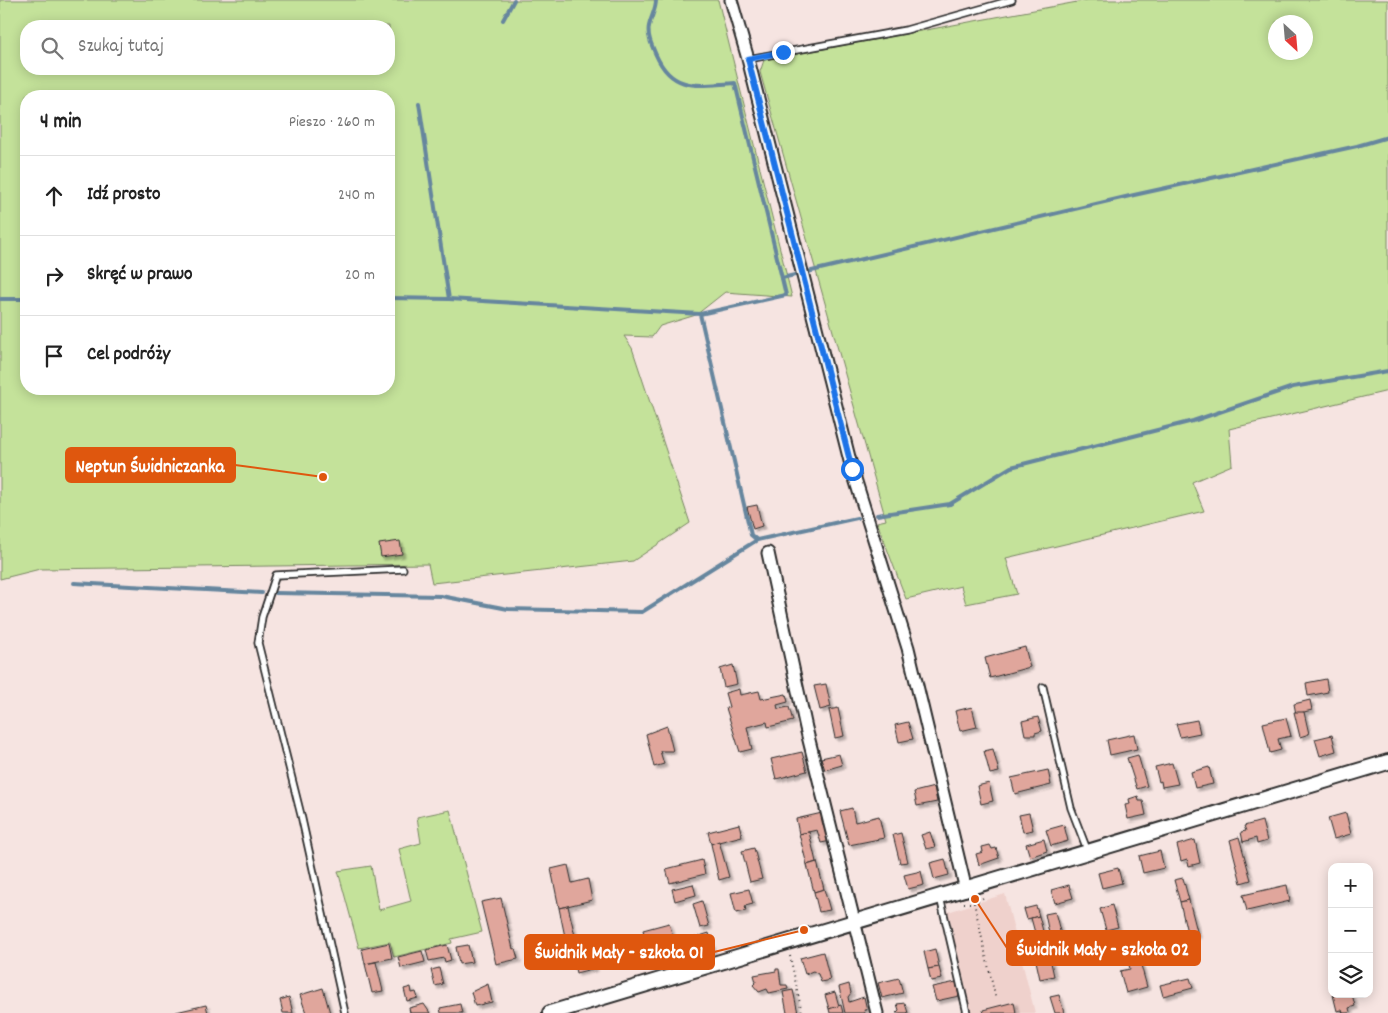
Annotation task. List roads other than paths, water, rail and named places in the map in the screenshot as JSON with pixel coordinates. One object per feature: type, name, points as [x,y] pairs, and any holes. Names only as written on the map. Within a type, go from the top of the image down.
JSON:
[{"type":"street","points":[[731,0],[748,59],[864,513],[908,648],[966,890]]},
{"type":"street","points":[[768,553],[806,728],[856,922],[877,1013]]},
{"type":"street","points":[[550,1013],[966,890],[1388,762]]},
{"type":"lane","points":[[748,59],[906,30],[1012,0]]},
{"type":"lane","points":[[345,1013],[302,815],[258,643],[262,617],[276,575],[403,569]]},
{"type":"lane","points":[[1043,687],[1071,808],[1089,853]]},
{"type":"lane","points":[[940,897],[967,1013]]},
{"type":"waterway","points":[[503,20],[514,0]]},
{"type":"waterway","points":[[395,298],[449,299],[700,314],[786,295],[735,83],[689,84],[671,76],[656,55],[649,37],[649,26],[656,0]]},
{"type":"waterway","points":[[419,103],[449,299]]},
{"type":"waterway","points":[[782,278],[1134,195],[1357,146],[1388,137]]},
{"type":"waterway","points":[[0,299],[20,299]]},
{"type":"waterway","points":[[276,593],[441,596],[508,609],[642,612],[757,540],[751,535],[700,314]]},
{"type":"waterway","points":[[877,515],[950,504],[1011,467],[1193,421],[1293,387],[1388,371]]},
{"type":"waterway","points":[[757,540],[857,518]]},
{"type":"waterway","points":[[74,583],[262,593]]},
{"type":"place","name":"Neptun Świdniczanka","points":[[323,477]]},
{"type":"place","name":"Świdnik Mały - szkoła 02","points":[[975,899]]},
{"type":"place","name":"Świdnik Mały - szkoła 01","points":[[804,930]]}]
